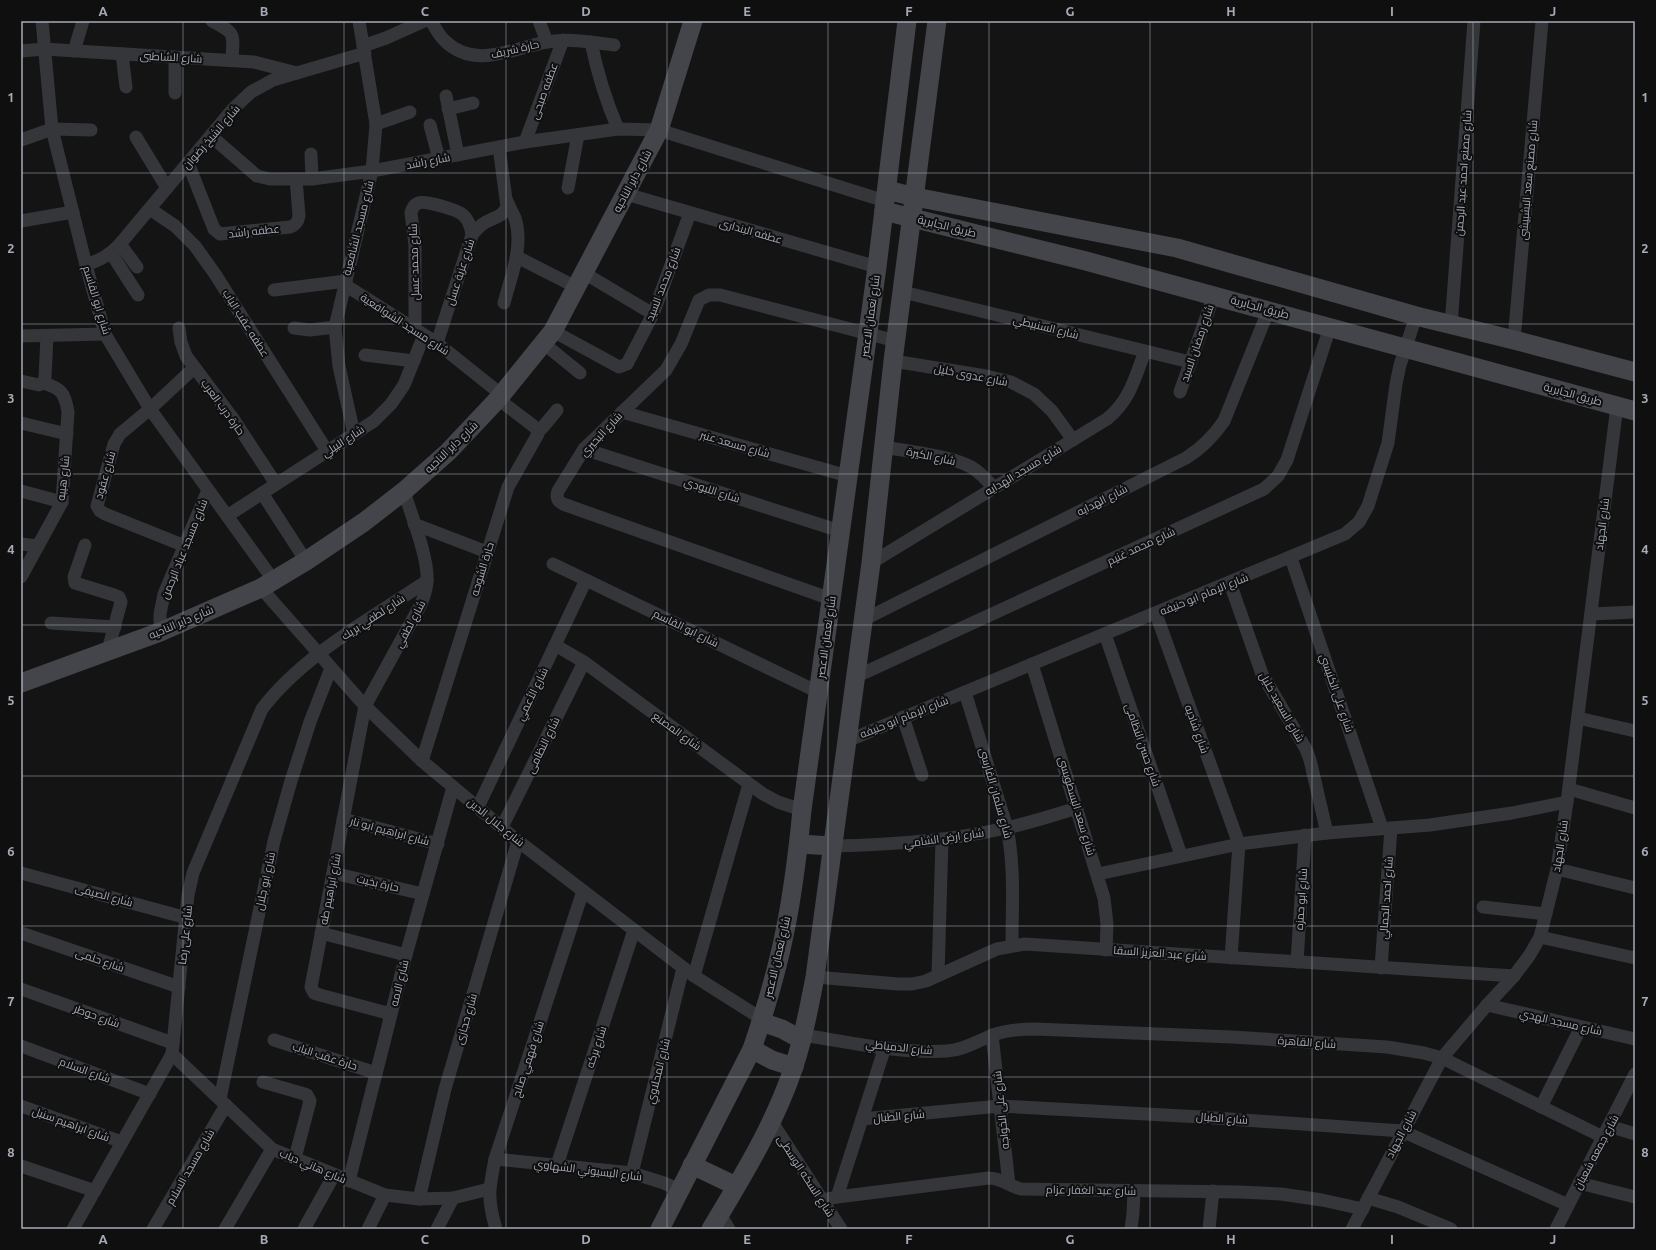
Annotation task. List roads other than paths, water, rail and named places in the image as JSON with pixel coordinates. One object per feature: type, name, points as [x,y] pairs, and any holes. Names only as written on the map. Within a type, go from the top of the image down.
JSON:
[{"type":"main road","name":"شارع داير الناحيه","points":[[21,683],[160,632],[267,584],[306,562],[364,522],[404,491],[448,452],[500,397],[548,337],[580,280],[659,130],[692,21]]},
{"type":"main road","name":"شارع نعمان الاعصر","points":[[660,1229],[752,1049],[762,1021],[785,932],[799,844],[802,810],[877,267],[907,21]]},
{"type":"main road","points":[[720,1224],[736,1186],[772,1122],[794,1067],[803,1038],[815,977],[871,563],[893,361],[937,21]]},
{"type":"main road","name":"طريق الجابرية","points":[[885,201],[915,197],[1177,248],[1416,316],[1635,372]]},
{"type":"main road","name":"طريق الجابرية","points":[[885,201],[912,218],[1086,260],[1626,408]]},
{"type":"main road","points":[[860,386],[890,391]]},
{"type":"main road","points":[[799,844],[832,846]]},
{"type":"main road","points":[[762,1021],[803,1038]]},
{"type":"main road","points":[[752,1049],[772,1060],[794,1067]]},
{"type":"main road","points":[[692,1165],[736,1186]]},
{"type":"street","name":"شارع ابو القاسم","points":[[42,21],[52,129],[105,334],[150,410],[227,516],[267,584]]},
{"type":"street","points":[[74,51],[83,21]]},
{"type":"street","points":[[212,21],[229,30],[233,35],[232,60]]},
{"type":"street","name":"شارع مسجد الشافعية","points":[[354,434],[339,366],[335,327],[372,171],[376,124],[359,21]]},
{"type":"street","name":"شارع الشيخ رضوان","points":[[86,265],[100,260],[116,249],[233,109],[252,92],[273,80],[364,49],[424,21]]},
{"type":"street","name":"حارة شريف","points":[[431,21],[444,41],[460,52],[479,57],[562,40],[614,45]]},
{"type":"street","points":[[539,21],[547,42]]},
{"type":"street","name":"شارع مصنع احمد عبد الرحمن","points":[[1452,325],[1474,21]]},
{"type":"street","name":"شارع مصنع سعد البشبيشى","points":[[1514,340],[1542,21]]},
{"type":"street","name":"عطفه صبحى","points":[[524,142],[562,40]]},
{"type":"street","points":[[591,42],[597,72],[606,101],[618,130]]},
{"type":"street","name":"شارع الشاطبى","points":[[21,51],[44,49],[232,60],[254,62],[297,73]]},
{"type":"street","points":[[122,54],[126,87]]},
{"type":"street","points":[[175,57],[175,93]]},
{"type":"street","points":[[458,155],[447,103],[473,102]]},
{"type":"street","points":[[376,124],[410,112]]},
{"type":"street","points":[[430,125],[439,159]]},
{"type":"street","points":[[21,140],[52,129],[91,130]]},
{"type":"street","name":"شارع راشد","points":[[211,136],[257,176],[270,179],[312,179],[372,171],[524,142],[618,130],[659,130],[885,201]]},
{"type":"street","points":[[568,188],[578,135]]},
{"type":"street","points":[[136,137],[167,188]]},
{"type":"street","points":[[499,147],[507,201],[515,219],[518,238],[517,257],[504,303]]},
{"type":"street","points":[[311,154],[312,179]]},
{"type":"street","name":"عطفه راشد","points":[[188,163],[214,229],[220,234],[290,227],[295,225],[299,216],[296,179]]},
{"type":"street","name":"عطفه البندارى","points":[[626,194],[877,267]]},
{"type":"street","name":"شارع عزبة عسل","points":[[437,343],[472,235],[485,222],[504,213],[507,207],[507,201]]},
{"type":"street","name":"شارع محمد عسل","points":[[420,332],[415,245],[411,213],[415,205],[423,202],[456,211],[468,220],[472,235]]},
{"type":"street","name":"عطفه عقب الباب","points":[[150,209],[175,226],[195,246],[220,280],[327,451]]},
{"type":"street","points":[[21,221],[73,212]]},
{"type":"street","name":"شارع محمد السيد","points":[[548,337],[615,365],[623,367],[627,364],[654,314],[690,213]]},
{"type":"street","points":[[116,249],[137,267]]},
{"type":"street","points":[[116,249],[138,295]]},
{"type":"street","points":[[517,257],[580,280],[654,314]]},
{"type":"street","points":[[274,290],[345,283]]},
{"type":"street","name":"شارع مسجد الشوافعية","points":[[345,283],[437,343],[500,397]]},
{"type":"street","name":"شارع السنبيطي","points":[[903,292],[1190,362]]},
{"type":"street","name":"شارع البحيري","points":[[831,600],[558,502],[556,496],[584,449],[666,370],[681,344],[699,300],[709,295],[720,295],[896,341]]},
{"type":"street","name":"شارع رمضان السيد","points":[[1180,392],[1214,295]]},
{"type":"street","name":"شارع الهدايه","points":[[863,620],[1186,458],[1201,448],[1214,436],[1224,421],[1269,310]]},
{"type":"street","name":"شارع الإمام ابو حنيفه","points":[[847,741],[1291,558],[1345,534],[1359,522],[1368,506],[1388,443],[1396,384],[1416,316]]},
{"type":"street","name":"شارع محمد غنيم","points":[[855,677],[1264,489],[1278,476],[1287,460],[1330,326]]},
{"type":"street","points":[[294,328],[310,330],[335,327]]},
{"type":"street","name":"حارة درب العرب","points":[[179,328],[184,349],[194,368],[234,420],[276,484]]},
{"type":"street","name":"شارع البيلي","points":[[227,516],[374,421],[391,404],[404,385],[414,361],[420,332]]},
{"type":"street","points":[[21,336],[105,334]]},
{"type":"street","points":[[21,382],[39,385],[43,383],[45,378],[47,336]]},
{"type":"street","points":[[548,337],[580,373]]},
{"type":"street","name":"شارع مسجد الهدايه","points":[[871,563],[1118,411],[1132,389],[1145,351]]},
{"type":"street","points":[[365,355],[414,361]]},
{"type":"street","name":"شارع عدوى خليل","points":[[893,361],[1011,382],[1034,394],[1052,412],[1073,440]]},
{"type":"street","points":[[150,410],[194,368]]},
{"type":"street","name":"شارع هيبه","points":[[21,577],[62,502],[68,412],[66,398],[57,387],[43,383]]},
{"type":"street","points":[[500,397],[536,428],[538,432]]},
{"type":"street","name":"شارع الجهاد","points":[[1352,1229],[1402,1131],[1442,1058],[1514,976],[1529,956],[1540,937],[1557,869],[1568,796],[1591,614],[1626,408]]},
{"type":"street","name":"شارع عقود","points":[[150,410],[120,434],[114,444],[97,506],[100,511],[105,514],[185,546]]},
{"type":"street","name":"حارة الشوحه","points":[[422,761],[508,487],[516,470],[537,437],[538,432],[556,410]]},
{"type":"street","name":"شارع مسعد عنبر","points":[[622,412],[848,476]]},
{"type":"street","points":[[21,423],[67,434]]},
{"type":"street","name":"شارع الكيرة","points":[[883,447],[956,460],[971,467],[983,476],[994,488]]},
{"type":"street","name":"شارع اللبودي","points":[[584,449],[840,531]]},
{"type":"street","name":"شارع مسجد عباد الرحمن","points":[[160,632],[160,614],[164,594],[208,490]]},
{"type":"street","points":[[21,491],[62,502]]},
{"type":"street","name":"شارع لطفي","points":[[365,706],[420,606],[425,594],[427,567],[404,491]]},
{"type":"street","points":[[262,493],[306,562]]},
{"type":"street","points":[[414,524],[487,552]]},
{"type":"street","points":[[21,544],[38,546]]},
{"type":"street","points":[[85,545],[74,580],[78,584],[119,597],[121,602],[108,650]]},
{"type":"street","name":"شارع على الكنيسي","points":[[1291,558],[1386,828]]},
{"type":"street","name":"شارع ابو القاسم","points":[[554,564],[818,692]]},
{"type":"street","name":"شارع الأعمي","points":[[478,807],[586,580]]},
{"type":"street","name":"شارع لطفي بريك","points":[[318,653],[427,581]]},
{"type":"street","name":"شارع السعيد خليل","points":[[1230,583],[1262,674],[1306,749],[1310,760],[1327,833]]},
{"type":"street","name":"شارع جلال الدين","points":[[267,584],[318,653],[331,668],[365,706],[422,761],[518,841],[683,968],[762,1021]]},
{"type":"street","points":[[1591,614],[1635,612]]},
{"type":"street","name":"شارع شاديه","points":[[1156,614],[1239,844]]},
{"type":"street","points":[[51,623],[115,627]]},
{"type":"street","name":"شارع حسن النظامى","points":[[1105,634],[1181,855]]},
{"type":"street","name":"شارع المصنع","points":[[555,645],[584,662],[749,784],[778,802],[802,810]]},
{"type":"street","name":"شارع على رضا","points":[[73,1229],[150,1094],[172,1048],[187,918],[188,896],[193,873],[262,709],[272,696],[318,653]]},
{"type":"street","name":"شارع النظامى","points":[[502,827],[584,662]]},
{"type":"street","name":"شارع سعد البسطويسى","points":[[1032,664],[1098,874],[1104,898],[1107,924],[1106,950]]},
{"type":"street","name":"شارع ابو جلال","points":[[223,1102],[274,841],[290,781],[310,722],[331,668]]},
{"type":"street","name":"شارع سلمان الفارسى","points":[[965,692],[1007,828],[1012,860],[1012,945]]},
{"type":"street","name":"شارع ابراهيم طه","points":[[365,706],[311,987],[314,993],[392,1014]]},
{"type":"street","points":[[903,717],[922,775]]},
{"type":"street","points":[[1578,718],[1635,731]]},
{"type":"street","points":[[694,976],[749,784]]},
{"type":"street","name":"شارع الامه","points":[[349,1181],[406,955],[454,787]]},
{"type":"street","points":[[1098,874],[1181,855],[1239,844],[1305,835],[1430,825],[1481,818],[1568,796],[1635,808]]},
{"type":"street","name":"شارع ارض الشامي","points":[[832,846],[888,845],[942,840],[1007,828],[1077,808]]},
{"type":"street","name":"شارع ابراهيم ابو نار","points":[[343,819],[438,844]]},
{"type":"street","name":"شارع احمد الجمالي","points":[[1381,968],[1386,828]]},
{"type":"street","name":"شارع ابو حمزه","points":[[1297,962],[1305,835]]},
{"type":"street","points":[[938,975],[942,840]]},
{"type":"street","name":"شارع حجازى","points":[[419,1199],[445,1088],[518,841]]},
{"type":"street","points":[[1231,958],[1239,844]]},
{"type":"street","points":[[1557,869],[1635,888]]},
{"type":"street","name":"شارع الصيفى","points":[[21,873],[187,918]]},
{"type":"street","name":"حارة بخيت","points":[[333,873],[423,894]]},
{"type":"street","name":"شارع فهمي صالح","points":[[496,1229],[491,1211],[489,1189],[495,1159],[583,891]]},
{"type":"street","points":[[1483,907],[1546,914]]},
{"type":"street","name":"شارع بركه","points":[[557,1165],[634,930]]},
{"type":"street","name":"شارع حلمى","points":[[21,933],[179,987]]},
{"type":"street","points":[[321,933],[406,955]]},
{"type":"street","points":[[1540,937],[1635,958]]},
{"type":"street","name":"شارع عبد العزيز السقا","points":[[815,977],[905,984],[926,981],[997,949],[1012,945],[1025,944],[1514,976]]},
{"type":"street","name":"شارع المحلاوي","points":[[632,1173],[683,968]]},
{"type":"street","name":"شارع حوطر","points":[[21,989],[172,1048]]},
{"type":"street","name":"شارع مسجد الهدي","points":[[1487,1005],[1635,1039]]},
{"type":"street","points":[[1541,1106],[1581,1027]]},
{"type":"street","name":"شارع القاهرة","points":[[992,1036],[1006,1031],[1035,1029],[1232,1037],[1405,1049],[1442,1058],[1541,1106],[1606,1132],[1635,1134]]},
{"type":"street","name":"شارع الدمياطي","points":[[803,1038],[924,1051],[948,1051],[971,1046],[992,1036]]},
{"type":"street","name":"شارع على الخواجه","points":[[992,1036],[1009,1184]]},
{"type":"street","name":"حارة عقب الباب","points":[[274,1040],[376,1073]]},
{"type":"street","name":"شارع السلام","points":[[21,1046],[150,1094]]},
{"type":"street","points":[[837,1196],[885,1047]]},
{"type":"street","name":"شارع هاني دياب","points":[[172,1048],[223,1102],[272,1148],[385,1195],[419,1199],[453,1198],[489,1189]]},
{"type":"street","name":"شارع جمعه شعبان","points":[[1556,1229],[1634,1077]]},
{"type":"street","points":[[263,1082],[307,1095],[310,1101],[295,1158]]},
{"type":"street","name":"شارع مسجد السلام","points":[[153,1229],[223,1102]]},
{"type":"street","name":"شارع ابراهيم سنبل","points":[[21,1106],[122,1142]]},
{"type":"street","name":"شارع الطبال","points":[[862,1120],[1000,1106],[1201,1117],[1402,1131],[1568,1205]]},
{"type":"street","name":"شارع السكه الوسطى","points":[[772,1122],[841,1229]]},
{"type":"street","points":[[225,1229],[272,1148]]},
{"type":"street","name":"شارع البسيوني الشهاوي","points":[[495,1159],[632,1173],[664,1183],[679,1190]]},
{"type":"street","points":[[21,1166],[95,1191]]},
{"type":"street","points":[[304,1229],[334,1175]]},
{"type":"street","name":"شارع عبد الغفار عزام","points":[[822,1200],[837,1196],[989,1178],[1003,1180],[1014,1187],[1027,1190],[1213,1191],[1281,1194],[1322,1200],[1398,1207],[1450,1229]]},
{"type":"street","points":[[1579,1183],[1635,1197]]},
{"type":"street","points":[[1131,1229],[1134,1213],[1134,1191]]},
{"type":"street","points":[[1209,1229],[1213,1191]]},
{"type":"street","points":[[368,1229],[385,1195]]},
{"type":"street","points":[[437,1229],[453,1198]]}]
